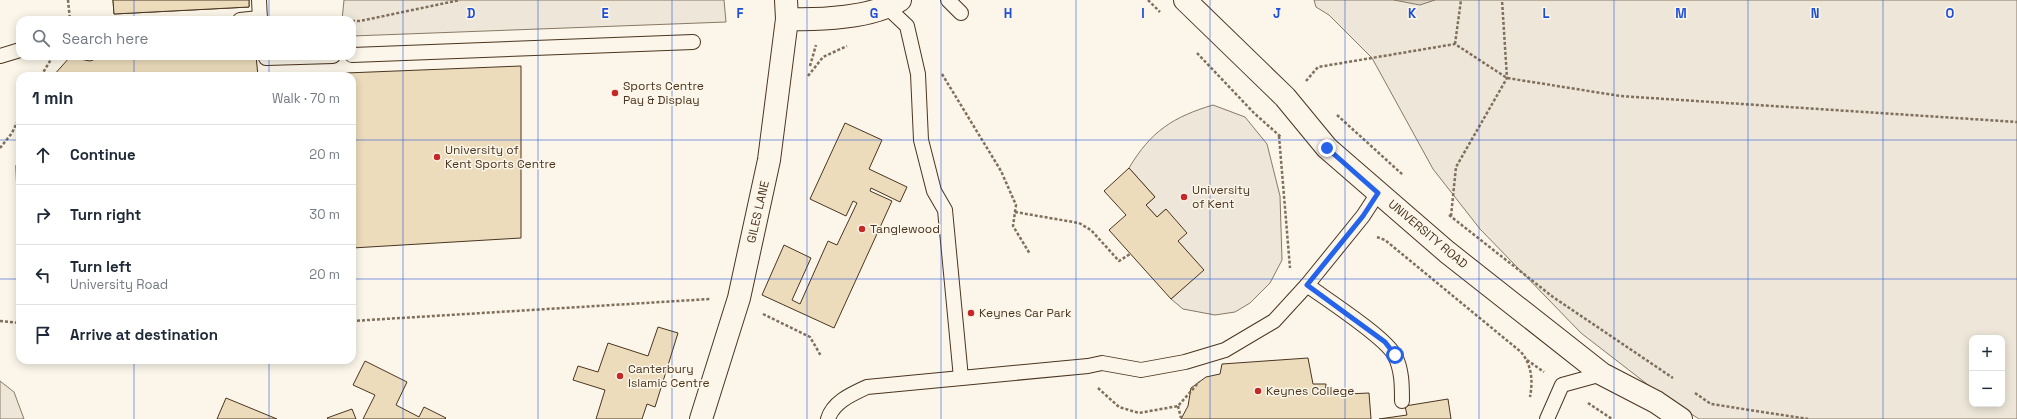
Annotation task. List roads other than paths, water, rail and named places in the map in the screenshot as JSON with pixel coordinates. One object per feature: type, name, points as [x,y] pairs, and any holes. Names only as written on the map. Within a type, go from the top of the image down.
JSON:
[{"type":"street","name":"UNIVERSITY ROAD","points":[[1184,0],[1284,97],[1327,148],[1378,193],[1448,252],[1602,374],[1656,402],[1681,419]]},
{"type":"street","points":[[786,10],[822,20],[894,4]]},
{"type":"street","name":"GILES LANE","points":[[701,419],[739,298],[769,160],[786,10]]},
{"type":"lane","points":[[259,0],[260,16]]},
{"type":"lane","points":[[948,0],[961,13]]},
{"type":"lane","points":[[894,4],[907,26],[918,74],[921,140],[934,191],[945,210],[961,378]]},
{"type":"lane","points":[[356,55],[693,42]]},
{"type":"lane","points":[[0,56],[16,51]]},
{"type":"lane","points":[[828,419],[830,414],[848,395],[867,387],[1088,366],[1102,363],[1141,370],[1185,362],[1225,350],[1274,321],[1304,289],[1363,216],[1378,193]]},
{"type":"lane","points":[[1304,289],[1385,342],[1395,355],[1402,374],[1402,401]]},
{"type":"lane","points":[[1547,419],[1562,385],[1602,374]]},
{"type":"place","name":"Sports Centre Pay & Display","points":[[615,93]]},
{"type":"place","name":"University of Kent Sports Centre","points":[[437,157]]},
{"type":"place","name":"University of Kent","points":[[1184,197]]},
{"type":"place","name":"Tanglewood","points":[[862,229]]},
{"type":"place","name":"Keynes Car Park","points":[[971,313]]},
{"type":"place","name":"Canterbury Islamic Centre","points":[[620,376]]},
{"type":"place","name":"Keynes College","points":[[1258,391]]}]
